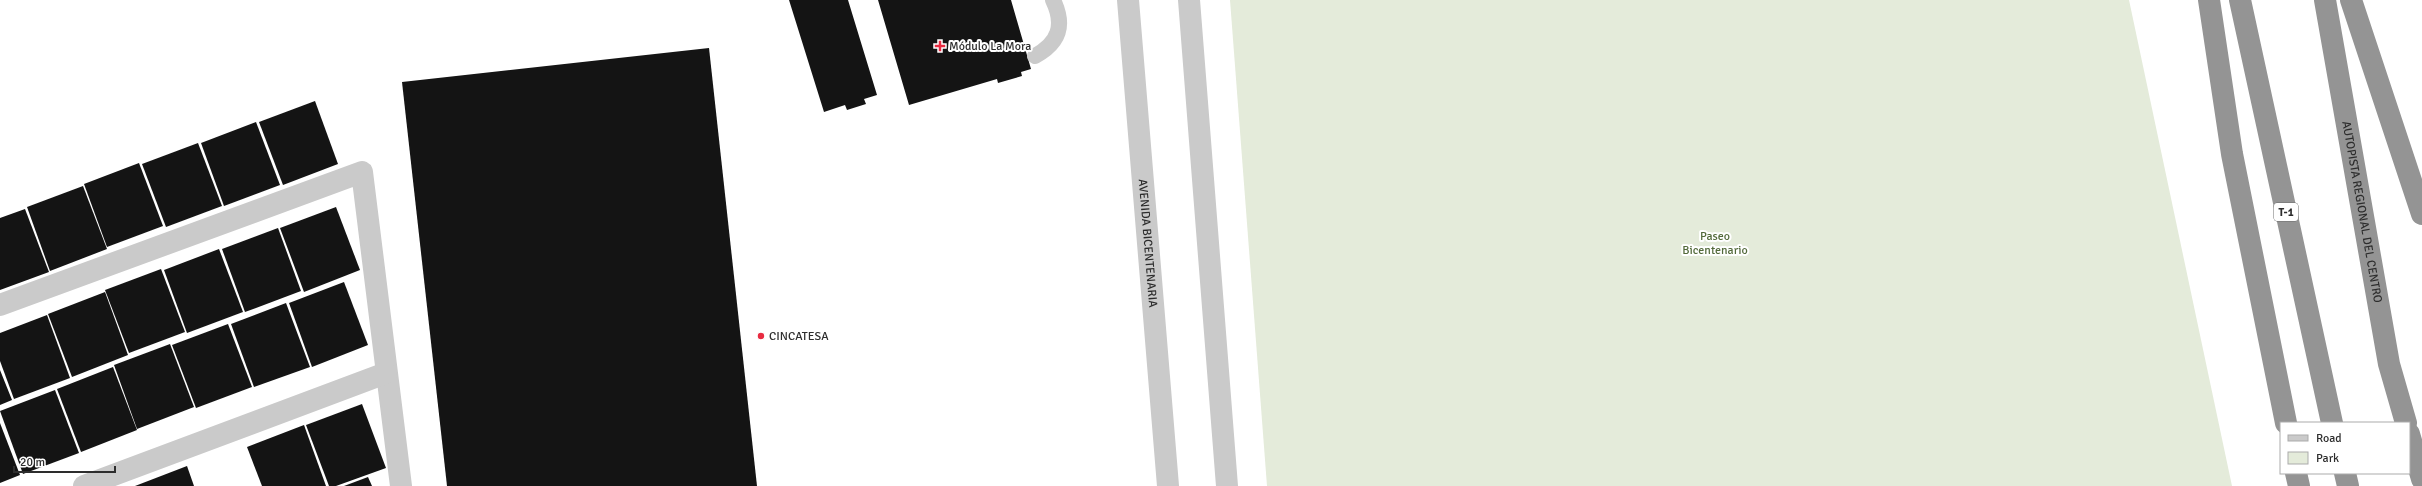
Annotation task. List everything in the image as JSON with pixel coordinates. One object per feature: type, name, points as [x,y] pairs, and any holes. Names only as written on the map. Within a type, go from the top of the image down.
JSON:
[{"type":"highway","points":[[2209,0],[2232,154],[2286,422]]},
{"type":"highway","name":"T-1","points":[[2240,0],[2332,422]]},
{"type":"highway","name":"AUTOPISTA REGIONAL DEL CENTRO","points":[[2325,0],[2389,364],[2406,422]]},
{"type":"highway","points":[[2351,0],[2422,214]]},
{"type":"highway","points":[[2410,437],[2422,479]]},
{"type":"highway","points":[[2296,474],[2299,486]]},
{"type":"highway","points":[[2345,474],[2348,486]]},
{"type":"street","name":"AVENIDA BICENTENARIA","points":[[1128,0],[1168,486]]},
{"type":"street","points":[[1189,0],[1228,486]]},
{"type":"street","points":[[0,305],[362,172],[401,486]]},
{"type":"street","points":[[84,486],[386,373]]},
{"type":"lane","points":[[1035,56],[1048,49],[1057,35],[1058,16],[1053,0]]},
{"type":"green space","name":"Paseo Bicentenario","points":[[1230,0],[2129,0],[2232,486],[1267,486]]},
{"type":"building","points":[[789,0],[848,0],[877,95],[864,99],[866,104],[847,110],[845,105],[824,112]]},
{"type":"building","points":[[878,0],[1011,0],[1031,69],[1021,72],[1022,76],[998,83],[997,79],[909,105]]},
{"type":"building","points":[[709,48],[757,486],[447,486],[402,82]]},
{"type":"building","points":[[315,101],[338,164],[283,185],[259,122]]},
{"type":"building","points":[[256,122],[280,185],[224,206],[201,143]]},
{"type":"building","points":[[198,143],[222,206],[166,227],[142,164]]},
{"type":"building","points":[[139,163],[163,226],[107,247],[84,184]]},
{"type":"building","points":[[83,186],[107,249],[50,271],[27,207]]},
{"type":"building","points":[[336,207],[360,270],[304,292],[280,228]]},
{"type":"building","points":[[25,209],[49,272],[0,290],[0,218]]},
{"type":"building","points":[[278,228],[301,291],[245,312],[222,249]]},
{"type":"building","points":[[219,249],[243,312],[187,333],[164,270]]},
{"type":"building","points":[[161,269],[185,332],[129,353],[105,290]]},
{"type":"building","points":[[344,282],[368,345],[312,367],[289,303]]},
{"type":"building","points":[[105,292],[128,355],[72,377],[48,314]]},
{"type":"building","points":[[286,303],[310,367],[254,387],[231,324]]},
{"type":"building","points":[[47,315],[70,378],[14,399],[0,361],[0,333]]},
{"type":"building","points":[[228,324],[252,387],[196,408],[172,345]]},
{"type":"building","points":[[170,344],[194,407],[137,429],[114,365]]},
{"type":"building","points":[[113,367],[137,430],[81,452],[57,389]]},
{"type":"building","points":[[0,370],[12,400],[0,405]]},
{"type":"building","points":[[55,390],[79,453],[23,474],[0,411]]},
{"type":"building","points":[[362,404],[386,468],[336,486],[329,486],[306,425]]},
{"type":"building","points":[[0,423],[20,475],[0,483]]},
{"type":"building","points":[[304,425],[326,486],[262,486],[247,447]]},
{"type":"building","points":[[187,466],[194,486],[135,486]]},
{"type":"building","points":[[368,477],[372,486],[344,486]]},
{"type":"place","name":"Módulo La Mora","points":[[940,46]]},
{"type":"place","name":"CINCATESA","points":[[761,336]]}]
